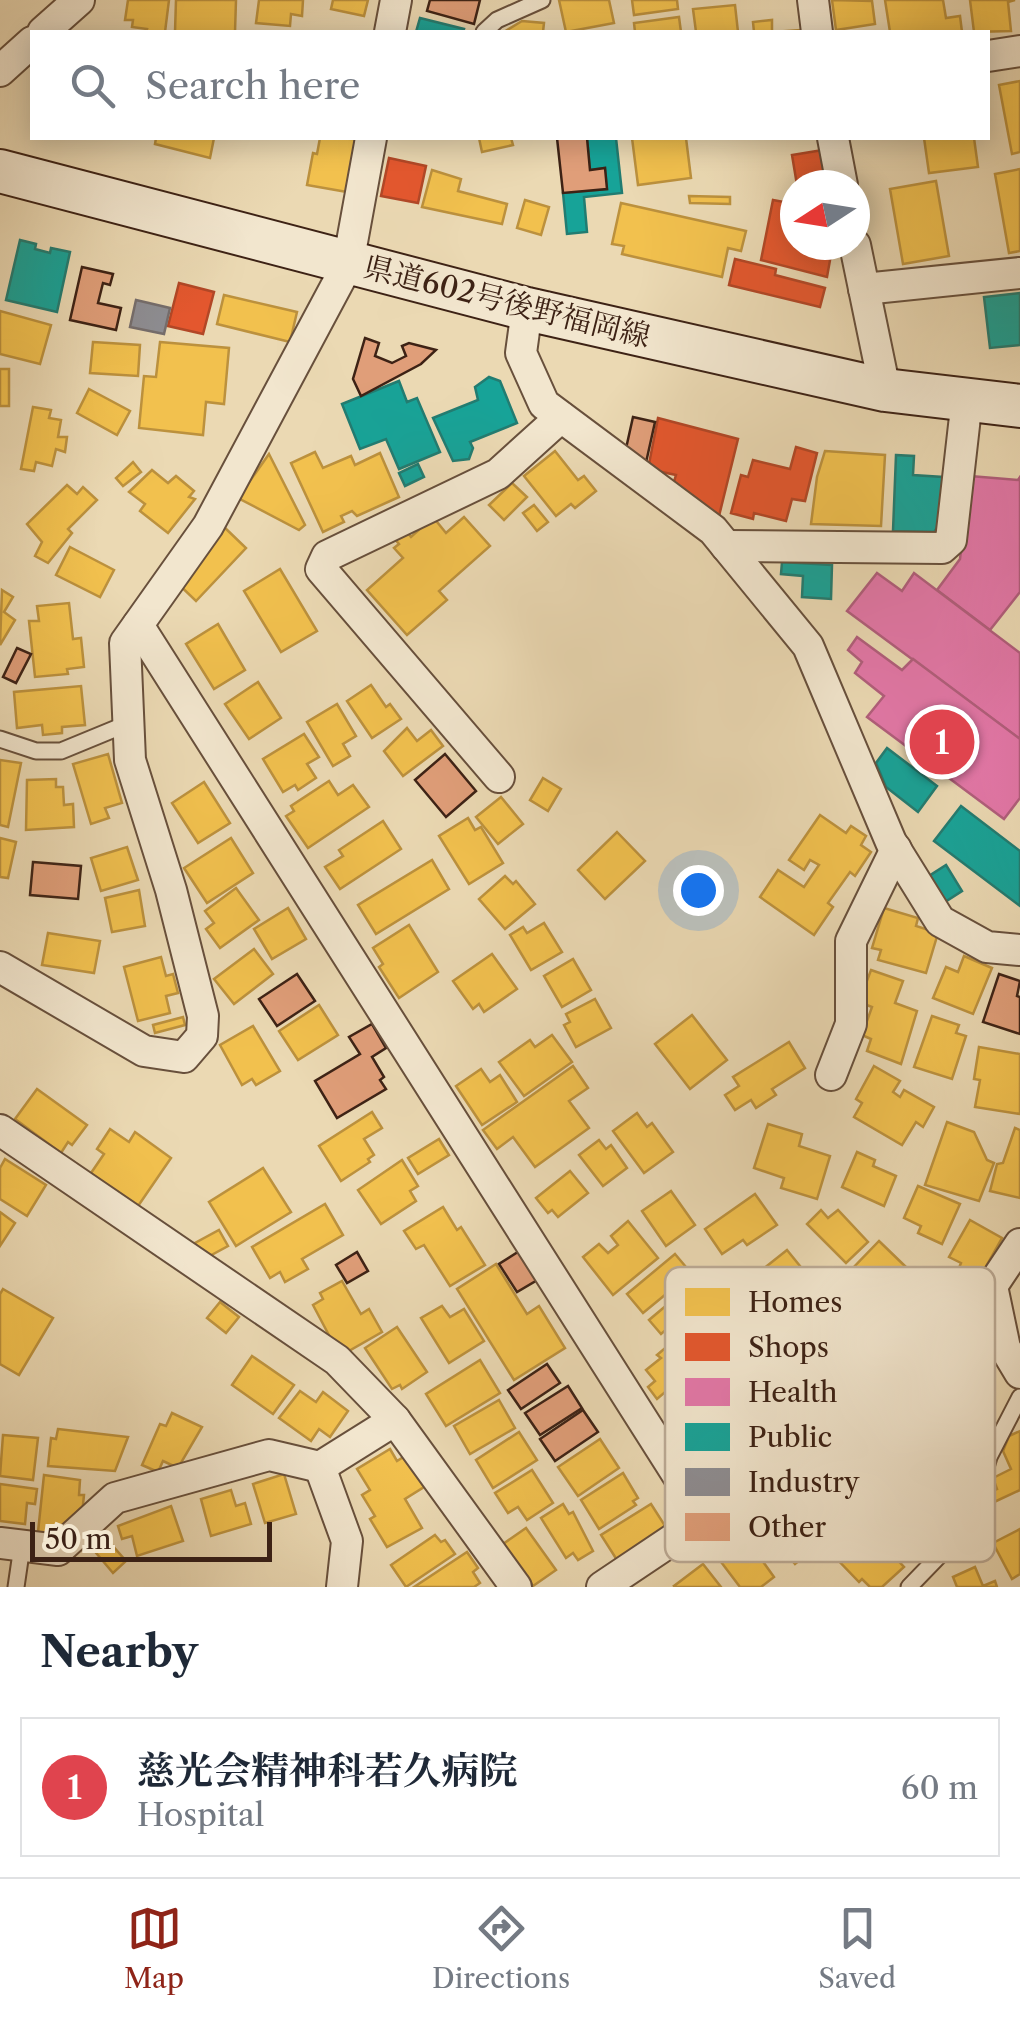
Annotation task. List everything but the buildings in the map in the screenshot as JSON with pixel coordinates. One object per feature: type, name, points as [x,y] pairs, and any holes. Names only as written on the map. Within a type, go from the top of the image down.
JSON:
[{"type":"main road","name":"県道602号後野福岡線","points":[[0,171],[527,309],[886,390],[1020,406]]},
{"type":"street","points":[[45,30],[79,0]]},
{"type":"street","points":[[390,30],[396,0]]},
{"type":"street","points":[[813,0],[817,30]]},
{"type":"street","points":[[0,71],[30,44]]},
{"type":"street","points":[[990,56],[1020,51]]},
{"type":"street","points":[[0,967],[144,1051],[184,1057],[202,1036],[204,1016],[176,908],[130,760],[125,643],[208,526],[348,264],[371,140]]},
{"type":"street","points":[[833,140],[839,170]]},
{"type":"street","points":[[857,260],[886,390]]},
{"type":"street","points":[[864,288],[1020,273]]},
{"type":"street","points":[[527,309],[521,353],[544,404],[714,530],[808,646],[896,849],[940,921],[988,948],[1020,950]]},
{"type":"street","points":[[726,546],[942,548],[952,540],[967,399]]},
{"type":"street","points":[[498,777],[321,569],[327,556],[498,474],[561,417]]},
{"type":"street","points":[[138,625],[665,1455]]},
{"type":"street","points":[[831,1074],[851,1024],[851,940],[896,849]]},
{"type":"street","points":[[0,1130],[337,1360],[395,1420],[516,1587]]},
{"type":"street","points":[[995,1282],[1020,1244]]},
{"type":"street","points":[[995,1300],[1005,1348],[1020,1372]]},
{"type":"street","points":[[11,1544],[58,1550],[115,1498],[269,1455],[320,1467],[395,1420]]},
{"type":"street","points":[[320,1467],[346,1541],[342,1587]]},
{"type":"street","points":[[602,1587],[665,1545]]},
{"type":"lane","points":[[486,30],[497,20],[542,0]]},
{"type":"lane","points":[[0,738],[36,751],[61,751],[128,722]]},
{"type":"lane","points":[[995,1445],[1020,1397]]},
{"type":"lane","points":[[11,1544],[16,1587]]},
{"type":"lane","points":[[909,1587],[934,1562]]},
{"type":"place","name":"慈光会精神科若久病院","points":[[942,742]]}]
